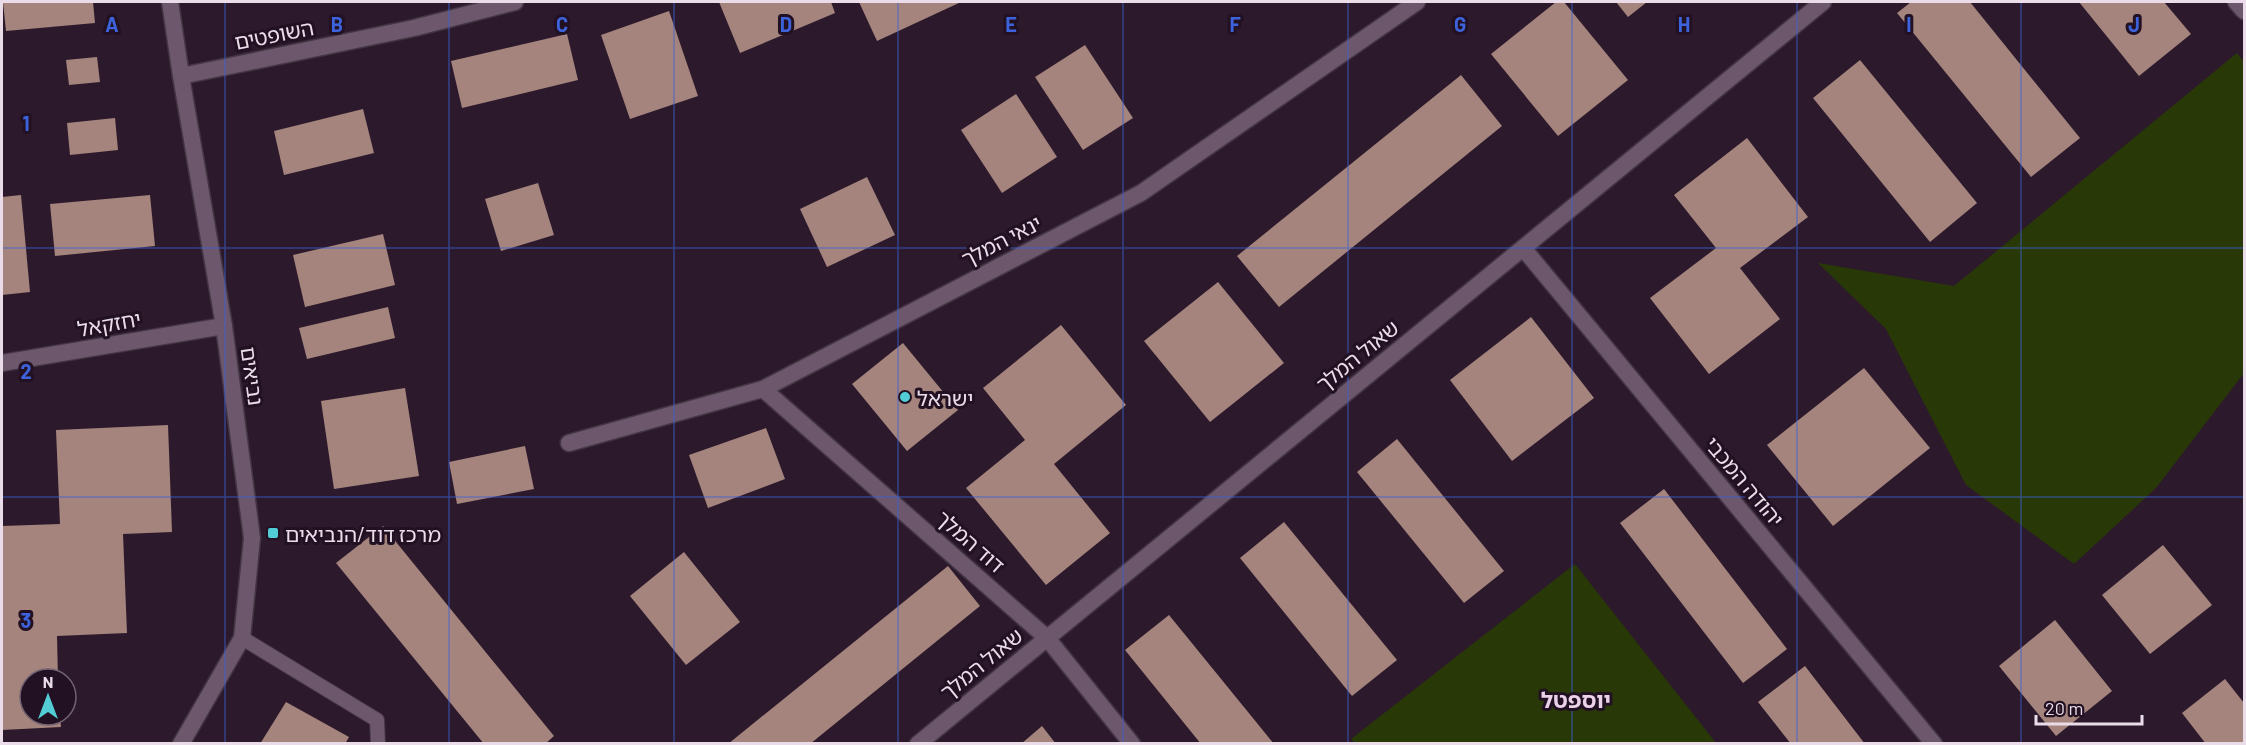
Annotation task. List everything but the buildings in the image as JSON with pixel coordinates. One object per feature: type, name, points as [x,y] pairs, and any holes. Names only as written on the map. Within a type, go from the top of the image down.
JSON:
[{"type":"street","name":"נביאים","points":[[170,2],[180,75],[224,326],[252,538],[242,638],[181,744]]},
{"type":"street","name":"השופטים","points":[[180,75],[414,28],[515,2]]},
{"type":"street","name":"ינאי המלך","points":[[569,443],[763,389],[1141,192],[1417,2]]},
{"type":"street","name":"שאול המלך","points":[[918,744],[1823,2]]},
{"type":"street","points":[[2236,2],[2244,11]]},
{"type":"street","name":"יהודה המכבי","points":[[1523,248],[1934,744]]},
{"type":"street","name":"יחזקאל","points":[[2,363],[224,326]]},
{"type":"street","name":"דוד המלך","points":[[763,389],[1047,638],[1132,744]]},
{"type":"lane","points":[[242,638],[378,720],[378,744]]},
{"type":"green space","points":[[2237,53],[2244,62],[2244,373],[2156,488],[2074,564],[1966,485],[1886,329],[1818,263],[1954,286]]},
{"type":"green space","points":[[1575,564],[1716,743],[1355,743],[1351,739]]},
{"type":"place","name":"ישראל","points":[[905,397]]},
{"type":"place","name":"מרכז דוד/הנביאים","points":[[273,533]]},
{"type":"district","name":"יוספטל","points":[[1576,699]]}]
